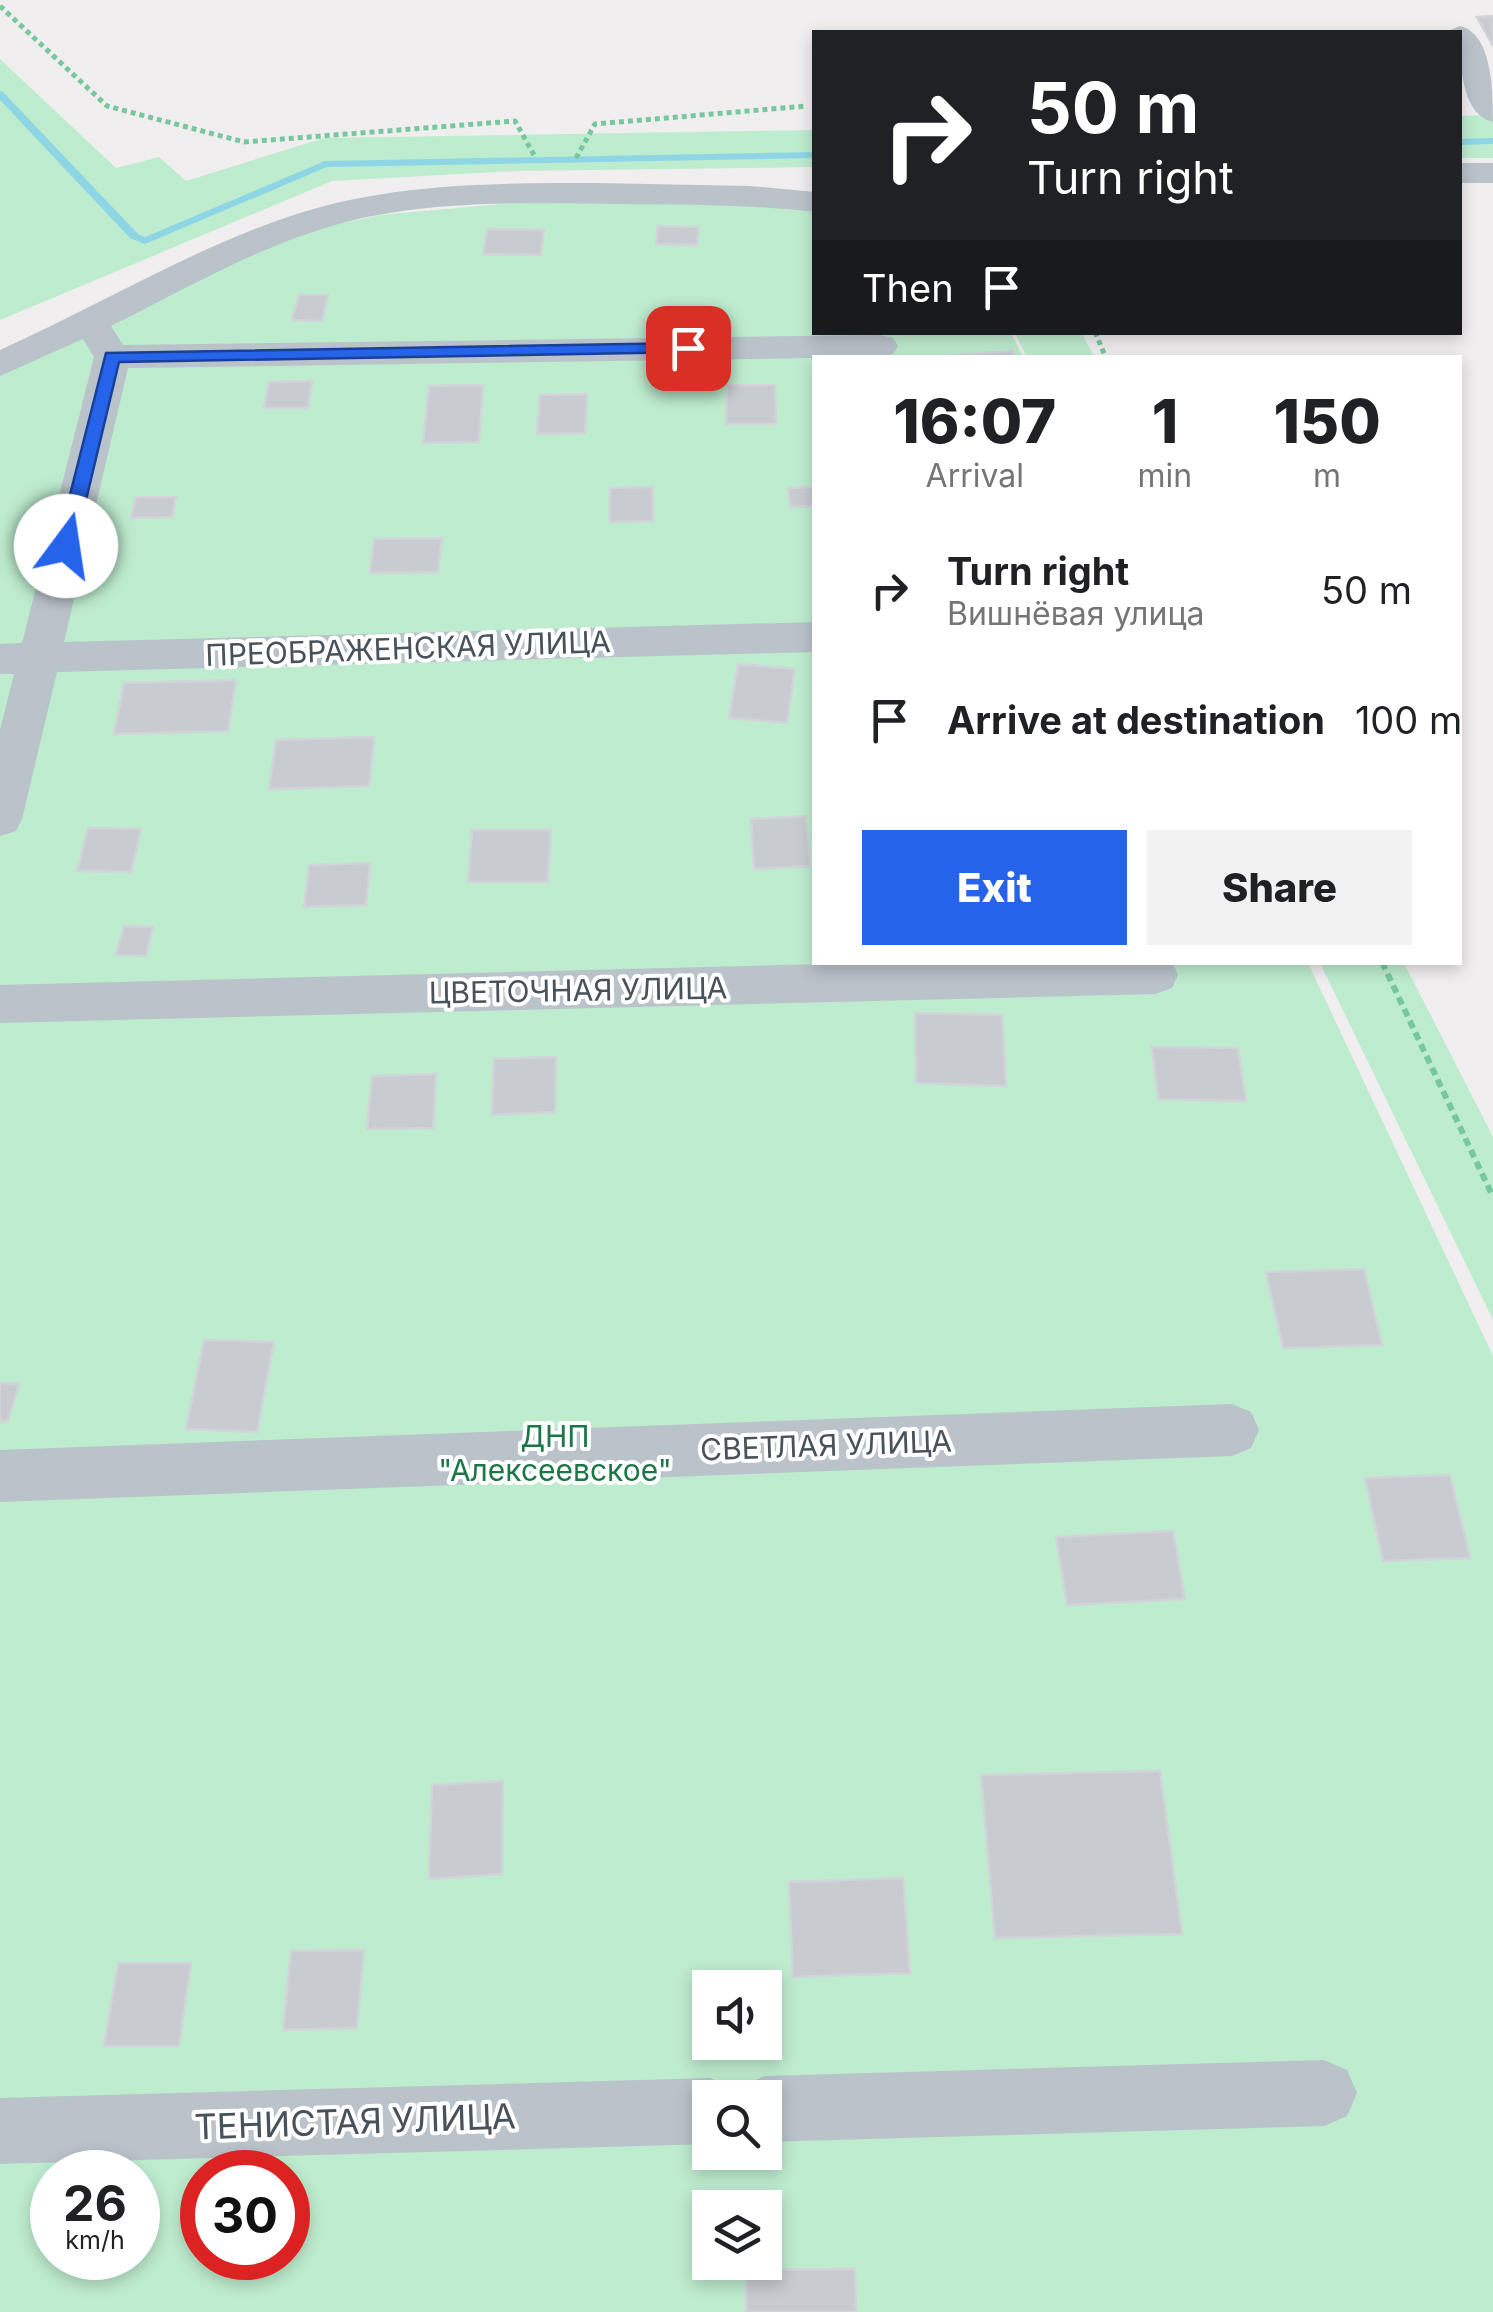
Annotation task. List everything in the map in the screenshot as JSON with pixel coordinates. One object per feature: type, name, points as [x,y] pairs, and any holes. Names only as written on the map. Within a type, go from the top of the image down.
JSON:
[{"type":"street","points":[[1445,0],[1458,30]]},
{"type":"street","points":[[1462,39],[1493,112]]},
{"type":"street","points":[[1462,173],[1493,173]]},
{"type":"street","points":[[0,818],[20,659],[102,340],[276,232],[379,206],[496,194],[769,195],[812,202]]},
{"type":"street","points":[[0,364],[102,340],[880,346]]},
{"type":"street","name":"ПРЕОБРАЖЕНСКАЯ УЛИЦА","points":[[20,659],[812,636]]},
{"type":"street","name":"ЦВЕТОЧНАЯ УЛИЦА","points":[[0,1004],[1156,975]]},
{"type":"street","name":"СВЕТЛАЯ УЛИЦА","points":[[0,1476],[1232,1430]]},
{"type":"street","points":[[782,2109],[1324,2093]]},
{"type":"street","name":"ТЕНИСТАЯ УЛИЦА","points":[[0,2131],[692,2112]]},
{"type":"path","points":[[0,6],[107,106],[244,142],[515,121],[555,194]]},
{"type":"path","points":[[555,194],[595,124],[806,106]]},
{"type":"path","points":[[1383,965],[1493,1196]]},
{"type":"green space","points":[[0,59],[116,168],[159,157],[186,181],[324,138],[812,130],[812,167],[516,171],[332,181],[0,320]]},
{"type":"green space","points":[[1493,115],[1493,158],[1462,158],[1462,116]]},
{"type":"green space","name":"ДНП \"Алексеевское\"","points":[[602,195],[812,209],[812,335],[1012,335],[1022,355],[812,355],[812,965],[1309,965],[1493,1356],[1493,2312],[0,2312],[0,369],[277,237],[380,215]]},
{"type":"green space","points":[[1016,335],[1083,335],[1093,355],[1026,355]]},
{"type":"green space","points":[[1321,965],[1405,965],[1493,1137],[1493,1320]]},
{"type":"building","points":[[1493,16],[1493,46],[1477,17]]},
{"type":"building","points":[[658,226],[699,227],[697,245],[656,244]]},
{"type":"building","points":[[487,229],[544,230],[541,255],[483,254]]},
{"type":"building","points":[[299,295],[328,295],[322,321],[292,320]]},
{"type":"building","points":[[1013,351],[1014,355],[959,355]]},
{"type":"building","points":[[312,381],[308,408],[264,408],[269,382]]},
{"type":"building","points":[[483,385],[479,442],[423,443],[429,386]]},
{"type":"building","points":[[727,385],[775,385],[776,424],[726,424]]},
{"type":"building","points":[[587,394],[585,433],[537,434],[540,395]]},
{"type":"building","points":[[653,487],[653,521],[610,522],[610,488]]},
{"type":"building","points":[[812,487],[812,506],[790,507],[788,488]]},
{"type":"building","points":[[136,497],[176,497],[172,517],[131,518]]},
{"type":"building","points":[[442,538],[438,572],[370,573],[374,539]]},
{"type":"building","points":[[738,664],[795,669],[787,723],[729,718]]},
{"type":"building","points":[[236,680],[228,731],[114,734],[124,683]]},
{"type":"building","points":[[374,737],[369,786],[269,789],[276,740]]},
{"type":"building","points":[[806,816],[810,866],[754,869],[751,819]]},
{"type":"building","points":[[88,828],[141,829],[131,872],[77,871]]},
{"type":"building","points":[[472,830],[551,830],[548,882],[468,882]]},
{"type":"building","points":[[370,863],[366,905],[304,907],[309,865]]},
{"type":"building","points":[[124,926],[153,927],[146,956],[116,955]]},
{"type":"building","points":[[915,1013],[1002,1015],[1006,1086],[916,1083]]},
{"type":"building","points":[[1152,1047],[1238,1048],[1246,1101],[1158,1099]]},
{"type":"building","points":[[556,1057],[555,1112],[492,1115],[494,1059]]},
{"type":"building","points":[[436,1074],[433,1128],[367,1129],[372,1076]]},
{"type":"building","points":[[1364,1269],[1382,1345],[1283,1348],[1266,1272]]},
{"type":"building","points":[[204,1340],[274,1342],[257,1432],[186,1429]]},
{"type":"building","points":[[0,1383],[19,1384],[8,1421],[0,1421]]},
{"type":"building","points":[[1450,1475],[1470,1558],[1383,1561],[1365,1478]]},
{"type":"building","points":[[1173,1531],[1185,1599],[1067,1605],[1056,1537]]},
{"type":"building","points":[[1160,1771],[1182,1934],[995,1938],[981,1775]]},
{"type":"building","points":[[503,1781],[502,1874],[429,1879],[432,1785]]},
{"type":"building","points":[[903,1878],[910,1973],[793,1977],[789,1882]]},
{"type":"building","points":[[364,1950],[357,2028],[283,2030],[291,1951]]},
{"type":"building","points":[[118,1963],[191,1963],[179,2046],[104,2046]]},
{"type":"building","points":[[855,2269],[856,2312],[746,2312],[746,2280],[782,2280],[782,2270]]},
{"type":"waterway","points":[[0,94],[134,236],[145,241],[325,164],[812,155]]},
{"type":"waterway","points":[[1462,142],[1493,141]]},
{"type":"route","points":[[66,546],[112,357],[688,348]]}]
